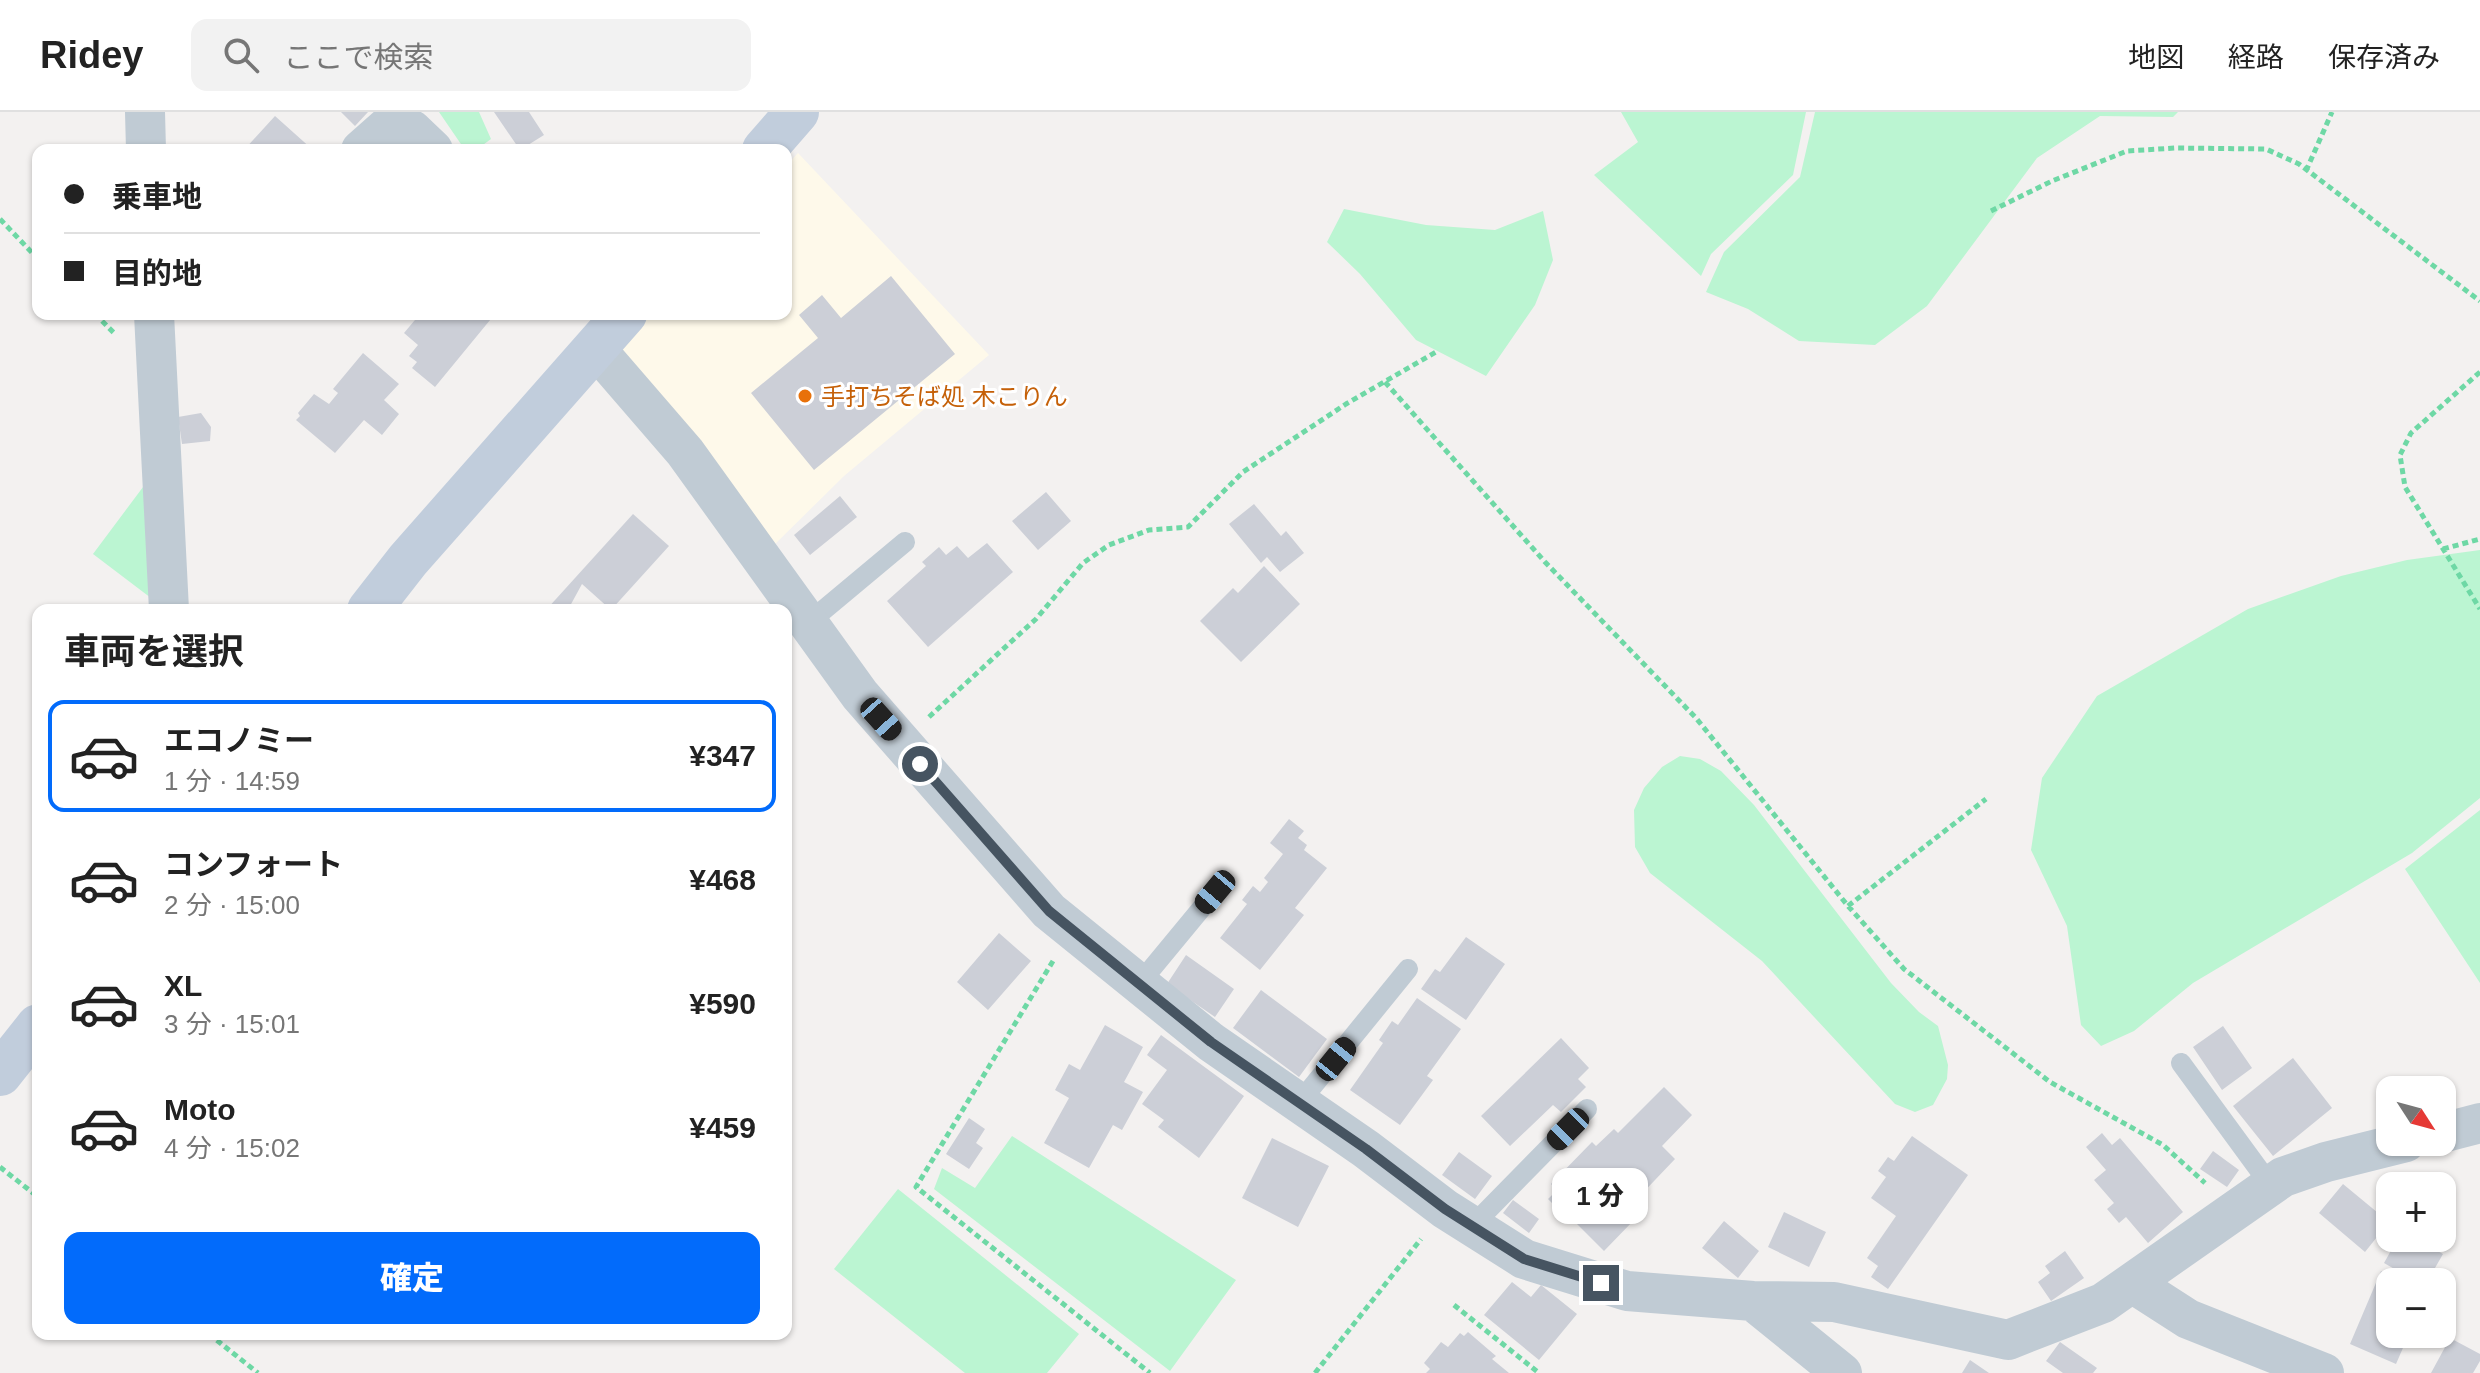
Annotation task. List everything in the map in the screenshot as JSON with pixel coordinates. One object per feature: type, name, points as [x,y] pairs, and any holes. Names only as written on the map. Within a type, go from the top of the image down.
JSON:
[{"type":"street","points":[[145,112],[146,144]]},
{"type":"street","points":[[769,144],[797,112]]},
{"type":"street","points":[[368,144],[387,127],[412,130],[427,144]]},
{"type":"street","points":[[154,320],[169,604]]},
{"type":"street","points":[[374,604],[610,326],[685,452],[860,695],[1049,911],[1211,1042],[1458,1217],[1524,1259],[1627,1291],[1753,1301],[1834,1302],[2008,1340],[2103,1303],[2283,1177],[2376,1150]]},
{"type":"street","points":[[0,1074],[32,1034]]},
{"type":"street","points":[[2456,1129],[2480,1123]]},
{"type":"street","points":[[2132,1283],[2188,1319],[2324,1373]]},
{"type":"street","points":[[1753,1301],[1842,1373]]},
{"type":"lane","points":[[808,623],[905,542]]},
{"type":"lane","points":[[1139,984],[1215,892]]},
{"type":"lane","points":[[1299,1103],[1408,969]]},
{"type":"lane","points":[[2181,1063],[2271,1186]]},
{"type":"lane","points":[[1458,1217],[1587,1109]]},
{"type":"path","points":[[2306,171],[2332,112]]},
{"type":"path","points":[[1991,211],[2052,181],[2127,151],[2266,149],[2306,171],[2480,301]]},
{"type":"path","points":[[0,219],[32,253]]},
{"type":"path","points":[[902,742],[1036,619],[1083,563],[1109,545],[1149,530],[1188,527],[1243,472],[1436,352]]},
{"type":"path","points":[[2480,372],[2411,433],[2400,455],[2405,487],[2480,609]]},
{"type":"path","points":[[1385,382],[1545,562],[1696,718],[1848,906],[1904,969],[2050,1082],[2163,1145],[2236,1211]]},
{"type":"path","points":[[2443,549],[2480,539]]},
{"type":"path","points":[[1848,906],[1986,799]]},
{"type":"path","points":[[1073,930],[916,1187],[1150,1373]]},
{"type":"path","points":[[0,1167],[32,1192]]},
{"type":"path","points":[[1315,1373],[1458,1217]]},
{"type":"path","points":[[1454,1305],[1539,1373]]},
{"type":"path","points":[[217,1340],[258,1373]]},
{"type":"shaded area","points":[[798,153],[989,355],[844,476],[767,552],[616,353],[646,320],[792,320],[792,160]]},
{"type":"green space","points":[[439,112],[479,112],[491,139],[484,144],[461,144]]},
{"type":"green space","points":[[1621,112],[1806,112],[1793,175],[1711,254],[1701,276],[1594,175],[1638,142]]},
{"type":"green space","points":[[1815,112],[2178,112],[2173,117],[2100,116],[2037,158],[1927,306],[1875,345],[1799,341],[1748,309],[1706,292],[1724,252],[1800,177]]},
{"type":"green space","points":[[1344,209],[1426,225],[1495,230],[1543,211],[1553,260],[1535,305],[1486,376],[1416,340],[1360,274],[1327,242]]},
{"type":"green space","points":[[146,483],[151,598],[93,554]]},
{"type":"green space","points":[[2480,550],[2480,798],[2412,853],[2193,983],[2134,1031],[2101,1046],[2081,1025],[2067,926],[2031,850],[2042,778],[2097,696],[2248,609],[2341,576],[2407,560]]},
{"type":"green space","points":[[1680,756],[1700,759],[1721,771],[1754,805],[1891,983],[1919,1012],[1938,1026],[1948,1065],[1947,1079],[1933,1105],[1915,1112],[1895,1104],[1762,961],[1650,873],[1635,847],[1634,810],[1644,788],[1662,767]]},
{"type":"green space","points":[[2480,810],[2480,983],[2405,869]]},
{"type":"green space","points":[[1012,1136],[1236,1280],[1170,1371],[934,1189],[942,1168],[975,1188]]},
{"type":"green space","points":[[898,1189],[1079,1334],[1047,1373],[965,1373],[834,1269]]},
{"type":"building","points":[[341,112],[368,112],[355,126]]},
{"type":"building","points":[[494,112],[529,112],[544,135],[530,144],[516,144]]},
{"type":"building","points":[[275,116],[306,144],[249,144]]},
{"type":"building","points":[[891,276],[955,354],[814,470],[751,393],[818,338],[799,315],[822,295],[841,318]]},
{"type":"building","points":[[415,320],[490,320],[435,387],[412,368],[417,362],[409,356],[418,345],[404,333]]},
{"type":"building","points":[[363,353],[399,384],[384,400],[399,414],[382,435],[364,420],[335,453],[296,420],[314,394],[329,404],[338,393],[333,389]]},
{"type":"building","points":[[201,413],[211,427],[210,441],[182,444],[178,417]]},
{"type":"building","points":[[1046,492],[1071,521],[1038,550],[1012,521]]},
{"type":"building","points":[[840,496],[857,517],[810,555],[794,535]]},
{"type":"building","points":[[1254,504],[1281,536],[1286,531],[1304,553],[1280,572],[1267,557],[1261,563],[1229,524]]},
{"type":"building","points":[[633,514],[669,546],[616,604],[604,604],[582,584],[571,604],[551,604]]},
{"type":"building","points":[[987,543],[1013,572],[928,647],[887,601],[926,566],[922,562],[939,547],[946,555],[957,546],[968,558]]},
{"type":"building","points":[[1264,566],[1300,604],[1241,662],[1200,621],[1233,588],[1238,593]]},
{"type":"building","points":[[1289,819],[1304,831],[1298,838],[1307,845],[1304,850],[1327,868],[1295,908],[1304,915],[1260,970],[1220,938],[1247,904],[1242,900],[1253,886],[1260,892],[1268,882],[1264,878],[1283,854],[1270,843]]},
{"type":"building","points":[[999,933],[1031,961],[988,1010],[957,982]]},
{"type":"building","points":[[1466,937],[1505,964],[1466,1020],[1421,989],[1435,969],[1440,972]]},
{"type":"building","points":[[1186,955],[1234,989],[1215,1017],[1167,984]]},
{"type":"building","points":[[1261,990],[1327,1039],[1299,1077],[1233,1028]]},
{"type":"building","points":[[1417,998],[1461,1029],[1427,1076],[1433,1080],[1400,1125],[1350,1090],[1383,1043],[1379,1040],[1392,1021],[1398,1025]]},
{"type":"building","points":[[1105,1025],[1143,1047],[1124,1082],[1143,1092],[1122,1130],[1113,1125],[1089,1168],[1044,1143],[1069,1098],[1055,1090],[1069,1064],[1080,1070]]},
{"type":"building","points":[[2223,1026],[2252,1068],[2222,1090],[2193,1047]]},
{"type":"building","points":[[1161,1035],[1244,1096],[1199,1158],[1158,1127],[1164,1120],[1142,1104],[1167,1070],[1147,1055]]},
{"type":"building","points":[[1561,1038],[1589,1068],[1578,1079],[1586,1087],[1561,1112],[1553,1105],[1510,1146],[1481,1116]]},
{"type":"building","points":[[2293,1058],[2332,1108],[2273,1156],[2233,1106]]},
{"type":"building","points":[[1664,1087],[1692,1115],[1662,1146],[1675,1159],[1635,1201],[1627,1193],[1617,1204],[1634,1220],[1604,1251],[1573,1220],[1578,1215],[1563,1201],[1557,1208],[1548,1199],[1557,1190],[1551,1184],[1592,1142],[1596,1146],[1614,1129],[1618,1133]]},
{"type":"building","points":[[969,1118],[985,1129],[976,1143],[983,1148],[969,1169],[946,1154]]},
{"type":"building","points":[[2102,1133],[2112,1145],[2120,1138],[2183,1212],[2148,1243],[2126,1217],[2119,1223],[2107,1209],[2114,1203],[2094,1180],[2106,1170],[2086,1147]]},
{"type":"building","points":[[1912,1136],[1968,1175],[1888,1289],[1871,1277],[1878,1266],[1867,1258],[1896,1216],[1871,1198],[1886,1177],[1878,1171],[1888,1157],[1894,1161]]},
{"type":"building","points":[[1272,1138],[1329,1166],[1298,1227],[1242,1198]]},
{"type":"building","points":[[2213,1151],[2239,1170],[2227,1187],[2200,1169]]},
{"type":"building","points":[[1459,1152],[1492,1176],[1475,1199],[1442,1175]]},
{"type":"building","points":[[2343,1184],[2376,1211],[2376,1238],[2365,1252],[2319,1213]]},
{"type":"building","points":[[1513,1200],[1539,1219],[1529,1233],[1503,1213]]},
{"type":"building","points":[[1784,1212],[1826,1232],[1809,1267],[1768,1247]]},
{"type":"building","points":[[1724,1221],[1759,1251],[1738,1278],[1702,1248]]},
{"type":"building","points":[[2065,1251],[2084,1278],[2051,1301],[2038,1282],[2050,1273],[2045,1266]]},
{"type":"building","points":[[2390,1252],[2443,1254],[2435,1268],[2393,1268],[2384,1263]]},
{"type":"building","points":[[1512,1282],[1531,1297],[1541,1285],[1577,1314],[1539,1360],[1484,1315]]},
{"type":"building","points":[[2376,1283],[2376,1348],[2403,1348],[2396,1364],[2350,1344]]},
{"type":"building","points":[[1468,1332],[1496,1356],[1492,1359],[1509,1373],[1426,1373],[1430,1369],[1424,1363],[1441,1342],[1448,1347],[1460,1333],[1464,1336]]},
{"type":"building","points":[[2456,1341],[2480,1354],[2480,1361],[2473,1373],[2431,1373],[2445,1348],[2456,1348]]},
{"type":"building","points":[[2060,1342],[2097,1368],[2093,1373],[2063,1373],[2046,1361]]},
{"type":"building","points":[[1970,1360],[1989,1373],[1962,1373]]},
{"type":"place","name":"手打ちそば処 木こりん","points":[[805,396]]},
{"type":"route","points":[[920,764],[1049,911],[1211,1042],[1366,1149],[1445,1209],[1524,1259],[1601,1283]]}]
